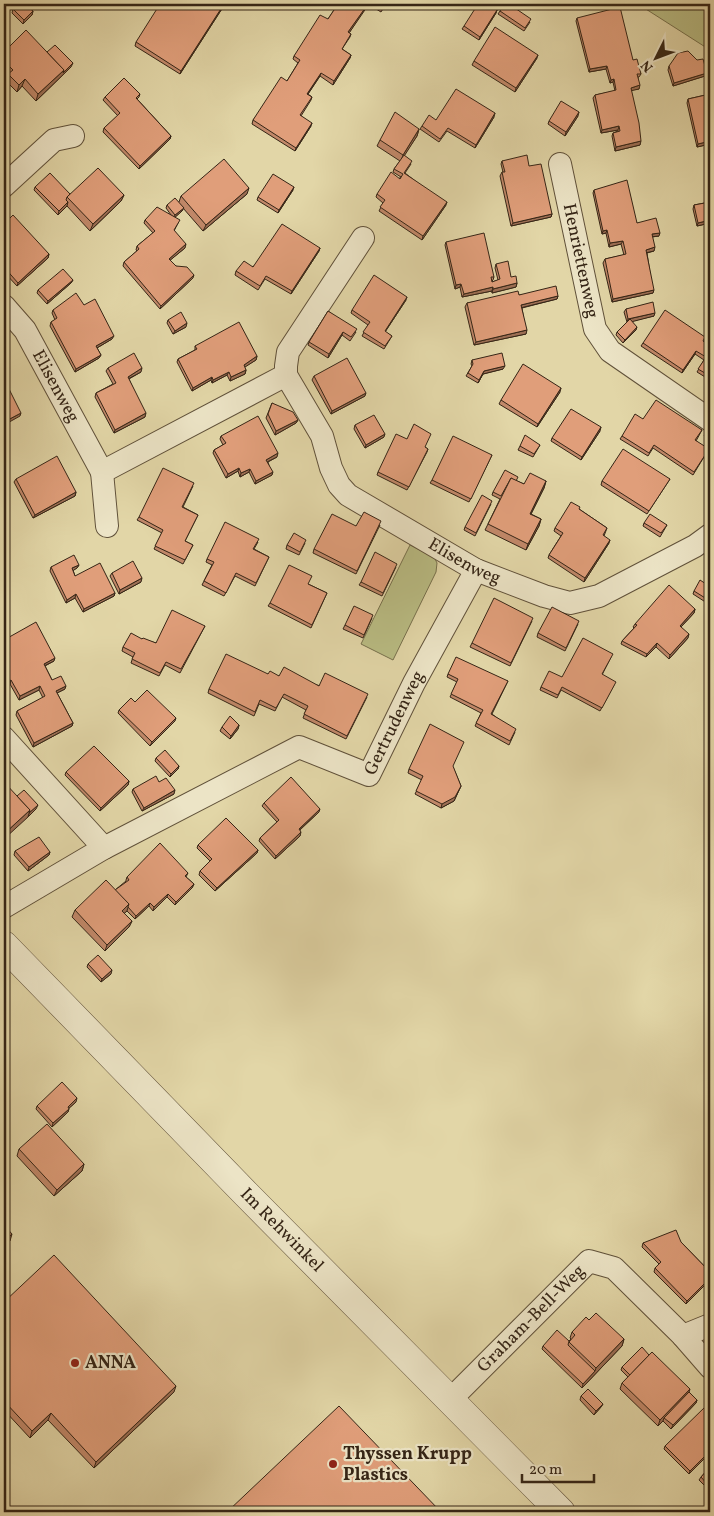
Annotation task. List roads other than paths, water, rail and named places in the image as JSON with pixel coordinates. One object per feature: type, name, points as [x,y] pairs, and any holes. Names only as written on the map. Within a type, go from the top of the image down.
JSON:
[{"type":"street","points":[[4,186],[54,140],[73,136]]},
{"type":"street","name":"Henriettenweg","points":[[560,164],[595,329],[610,351],[710,420]]},
{"type":"street","points":[[102,472],[286,375],[288,352],[363,238]]},
{"type":"street","name":"Elisenweg","points":[[4,306],[24,330],[102,472],[107,526]]},
{"type":"street","name":"Elisenweg","points":[[286,375],[322,436],[331,468],[339,485],[348,495],[476,570],[544,596],[570,603],[599,596],[695,546],[710,535]]},
{"type":"street","name":"Gertrudenweg","points":[[4,907],[104,848],[298,747],[368,775],[414,683],[476,570]]},
{"type":"street","points":[[4,738],[104,848]]},
{"type":"street","name":"Im Rehwinkel","points":[[4,945],[246,1194],[561,1512]]},
{"type":"street","name":"Graham-Bell-Weg","points":[[450,1400],[589,1261],[614,1268],[683,1336],[710,1367]]},
{"type":"street","points":[[683,1336],[710,1325]]},
{"type":"place","name":"ANNA","points":[[75,1363]]},
{"type":"place","name":"Thyssen Krupp Plastics","points":[[333,1464]]}]
